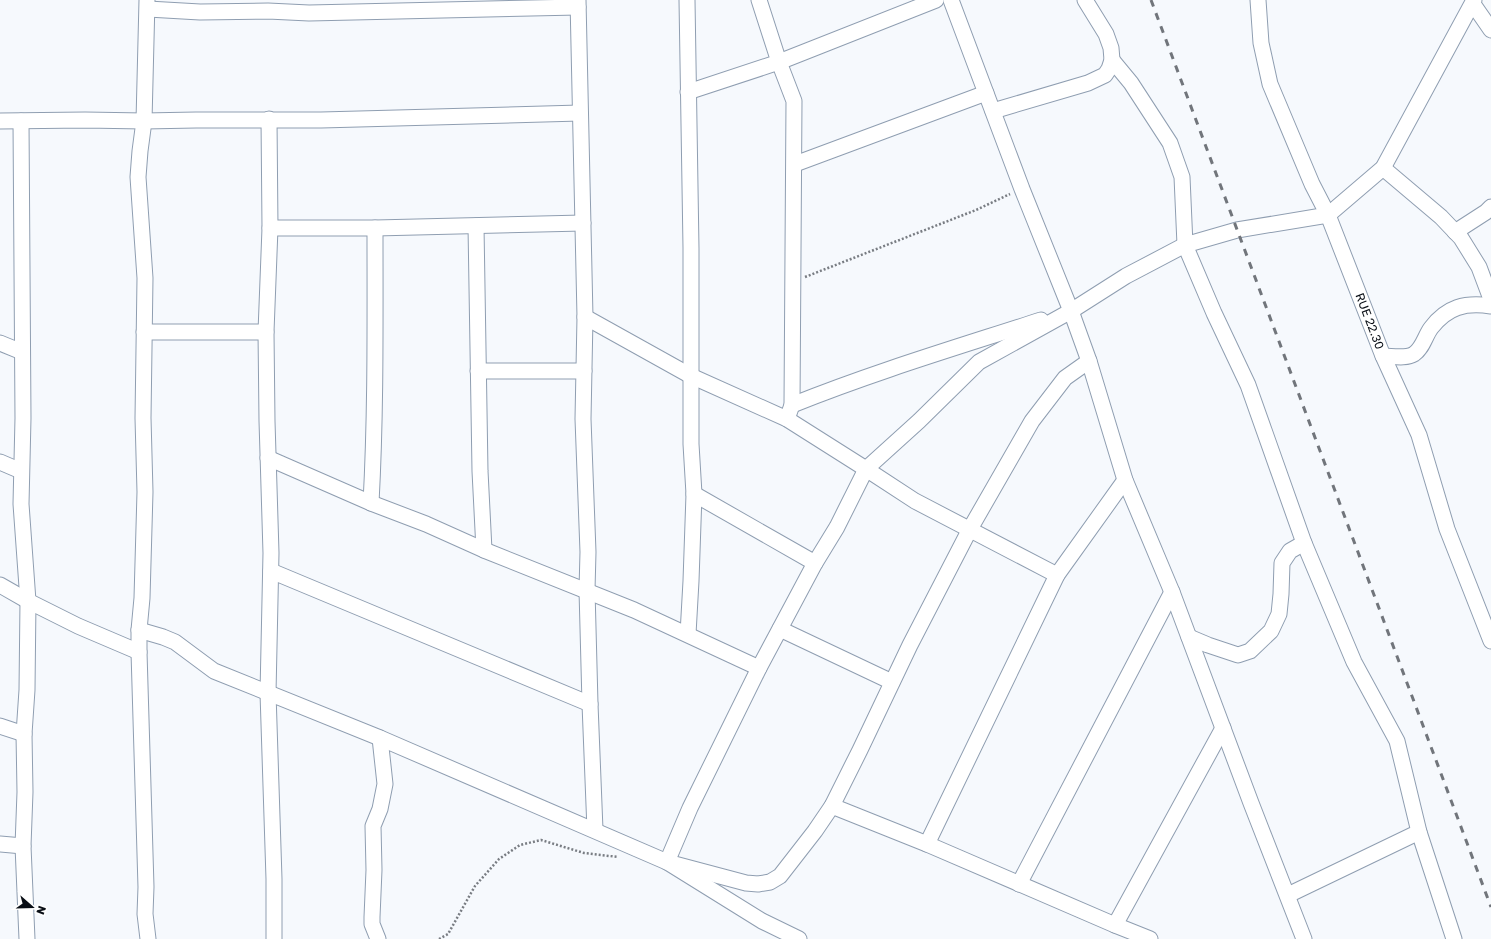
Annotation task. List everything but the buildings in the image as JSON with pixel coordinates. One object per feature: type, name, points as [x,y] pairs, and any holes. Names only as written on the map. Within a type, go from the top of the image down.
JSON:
[{"type":"street","points":[[687,0],[691,444],[694,494],[688,634]]},
{"type":"street","points":[[760,0],[779,62],[794,101],[795,164],[792,405],[787,419]]},
{"type":"street","points":[[688,92],[779,62],[936,0]]},
{"type":"street","points":[[951,0],[1022,189],[1071,311],[1089,361],[1125,480],[1172,592],[1304,939]]},
{"type":"street","points":[[993,111],[1088,83],[1105,75],[1110,69],[1112,60],[1110,48],[1106,34],[1086,0]]},
{"type":"street","name":"RUE 22.30","points":[[1258,0],[1261,43],[1270,84],[1312,184],[1328,215],[1383,356],[1419,436],[1447,529],[1491,641]]},
{"type":"street","points":[[1474,2],[1491,30]]},
{"type":"street","points":[[667,862],[693,801],[759,668],[815,563],[837,527],[866,469],[919,421],[979,362],[1071,311],[1126,276],[1185,245],[1237,230],[1328,215],[1383,168],[1474,2]]},
{"type":"street","points":[[148,939],[145,914],[146,887],[139,652],[145,492],[143,418],[144,252],[138,177],[144,121],[148,4],[200,12],[268,5],[309,13],[367,6],[578,3],[583,223],[583,419],[588,552],[587,590],[590,704],[595,830]]},
{"type":"street","points":[[1112,60],[1131,83],[1170,143],[1182,177],[1185,245],[1214,313],[1248,385],[1304,543],[1354,662],[1397,742],[1419,832],[1454,939]]},
{"type":"street","points":[[795,164],[986,93]]},
{"type":"street","points":[[0,121],[321,120],[580,113]]},
{"type":"street","points":[[269,119],[270,228],[266,332],[271,571],[268,693],[274,879],[274,939]]},
{"type":"street","points":[[21,121],[23,418],[21,504],[28,601],[27,690],[24,734],[25,792],[23,846],[27,939]]},
{"type":"street","points":[[1383,168],[1441,217],[1461,238],[1479,267],[1491,299]]},
{"type":"street","points":[[1455,232],[1486,212],[1491,207]]},
{"type":"street","points":[[270,228],[375,228],[583,223]]},
{"type":"street","points":[[476,226],[480,471],[484,550]]},
{"type":"street","points":[[371,503],[375,440],[376,378],[375,228]]},
{"type":"street","points":[[1383,356],[1407,357],[1414,354],[1421,346],[1431,328],[1446,314],[1458,306],[1472,304],[1491,306]]},
{"type":"street","points":[[792,405],[835,388],[944,351],[1071,311]]},
{"type":"street","points":[[584,317],[691,376],[787,419],[915,501],[1057,575]]},
{"type":"street","points":[[144,332],[266,332]]},
{"type":"street","points":[[0,343],[22,352]]},
{"type":"street","points":[[667,862],[746,884],[770,882],[780,876],[815,831],[832,806],[892,682],[970,530],[1032,421],[1065,378],[1089,361]]},
{"type":"street","points":[[478,371],[584,371]]},
{"type":"street","points":[[268,458],[484,550],[587,590],[688,634],[759,668]]},
{"type":"street","points":[[0,462],[21,471]]},
{"type":"street","points":[[926,844],[1057,575],[1125,480]]},
{"type":"street","points":[[694,494],[815,563]]},
{"type":"street","points":[[1189,636],[1208,645],[1238,655],[1250,651],[1271,631],[1278,614],[1281,594],[1280,579],[1282,563],[1290,550],[1304,543]]},
{"type":"street","points":[[271,571],[590,704]]},
{"type":"street","points":[[0,585],[28,601],[97,635],[139,652]]},
{"type":"street","points":[[1019,884],[1172,592]]},
{"type":"street","points":[[780,629],[892,682]]},
{"type":"street","points":[[139,630],[175,642],[214,671],[380,738],[667,862],[762,921],[799,939]]},
{"type":"street","points":[[0,726],[24,734]]},
{"type":"street","points":[[1115,925],[1223,728]]},
{"type":"street","points":[[378,939],[372,924],[374,870],[372,833],[383,797],[385,784],[380,738]]},
{"type":"street","points":[[832,806],[926,844],[1150,939]]},
{"type":"street","points":[[1288,895],[1419,832]]},
{"type":"street","points":[[0,844],[23,846]]},
{"type":"path","points":[[793,282],[976,210],[1022,189]]},
{"type":"path","points":[[439,939],[448,934],[476,886],[498,859],[520,845],[541,840],[584,853],[621,857]]},
{"type":"railway","points":[[1151,0],[1491,907]]}]
